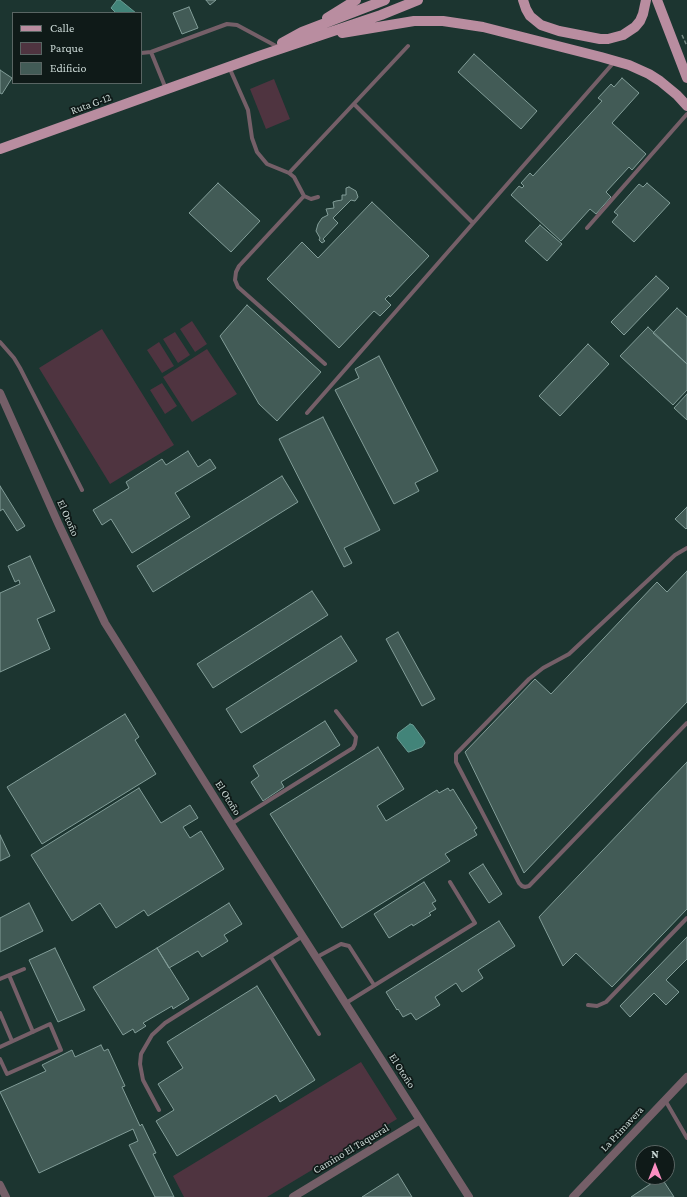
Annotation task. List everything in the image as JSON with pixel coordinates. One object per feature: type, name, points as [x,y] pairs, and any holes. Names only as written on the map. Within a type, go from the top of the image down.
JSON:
[{"type":"main road","points":[[302,32],[356,0]]},
{"type":"main road","name":"Ruta G-12","points":[[259,56],[302,32],[385,0]]},
{"type":"main road","name":"Ruta G-12","points":[[0,149],[229,66],[381,15],[418,0]]},
{"type":"main road","points":[[523,0],[530,16],[541,25],[590,38],[608,39],[623,35],[635,27],[644,14],[646,0]]},
{"type":"main road","points":[[657,0],[687,78]]},
{"type":"main road","points":[[318,36],[380,28],[414,21],[443,21],[483,27],[615,61],[638,69],[649,74],[677,95],[687,106]]},
{"type":"street","name":"El Otoño","points":[[0,393],[99,613],[231,824],[304,936],[469,1197]]},
{"type":"street","name":"La Primavera","points":[[573,1197],[687,1077]]},
{"type":"street","name":"Camino El Taqueral","points":[[293,1197],[420,1120]]},
{"type":"street","points":[[0,1185],[6,1197]]},
{"type":"lane","points":[[142,53],[151,52],[227,24],[237,25],[276,46]]},
{"type":"lane","points":[[289,173],[408,46]]},
{"type":"lane","points":[[151,52],[166,89]]},
{"type":"lane","points":[[307,413],[615,61]]},
{"type":"lane","points":[[229,66],[248,110],[252,138],[257,152],[268,164],[289,173],[294,178],[304,196],[311,199],[318,197]]},
{"type":"lane","points":[[354,104],[473,223]]},
{"type":"lane","points":[[587,228],[687,114]]},
{"type":"lane","points":[[304,196],[239,266],[236,272],[235,280],[238,287],[326,364]]},
{"type":"lane","points":[[0,342],[20,368],[82,490]]},
{"type":"lane","points":[[687,548],[675,556],[569,654],[543,668],[529,679],[456,754],[456,762],[519,883],[525,887],[529,886],[687,723]]},
{"type":"lane","points":[[231,824],[353,748],[356,737],[336,711]]},
{"type":"lane","points":[[345,1003],[474,923],[450,882]]},
{"type":"lane","points":[[588,1005],[597,1006],[606,1002],[687,918]]},
{"type":"lane","points":[[159,1110],[143,1080],[140,1064],[141,1054],[152,1035],[165,1023],[304,936]]},
{"type":"lane","points":[[317,957],[341,944],[349,946],[374,986]]},
{"type":"lane","points":[[271,957],[318,1034]]},
{"type":"lane","points":[[0,979],[24,969]]},
{"type":"lane","points":[[9,976],[33,1032]]},
{"type":"lane","points":[[0,1013],[12,1041]]},
{"type":"lane","points":[[0,1047],[50,1024],[62,1050],[7,1074],[0,1059]]},
{"type":"lane","points":[[665,1100],[687,1138]]},
{"type":"green space","points":[[274,79],[290,119],[266,129],[250,89]]},
{"type":"green space","points":[[192,321],[207,344],[195,352],[180,329]]},
{"type":"green space","points":[[102,329],[174,445],[110,484],[39,368]]},
{"type":"green space","points":[[175,332],[190,355],[178,363],[163,339]]},
{"type":"green space","points":[[159,342],[174,366],[162,373],[147,350]]},
{"type":"green space","points":[[207,349],[237,394],[192,422],[163,377]]},
{"type":"green space","points":[[162,383],[177,406],[165,414],[150,390]]},
{"type":"green space","points":[[361,1062],[397,1119],[267,1197],[184,1197],[173,1176]]},
{"type":"shaded area","points":[[117,0],[120,0],[135,12],[115,12],[111,8]]},
{"type":"shaded area","points":[[410,724],[413,725],[425,743],[422,747],[408,752],[397,738],[398,733]]},
{"type":"building","points":[[206,0],[216,0],[210,5]]},
{"type":"building","points":[[189,7],[198,28],[182,34],[173,13]]},
{"type":"building","points":[[474,54],[537,111],[521,129],[458,72]]},
{"type":"building","points":[[0,70],[12,78],[2,94],[0,93]]},
{"type":"building","points":[[622,78],[639,93],[612,123],[646,154],[632,170],[629,167],[606,192],[611,197],[596,214],[590,209],[561,241],[511,195],[519,186],[522,188],[524,186],[521,183],[530,173],[533,176],[602,101],[598,98],[611,84],[614,87]]},
{"type":"building","points":[[218,183],[260,221],[231,252],[189,213]]},
{"type":"building","points":[[647,183],[670,203],[634,242],[612,222],[618,215],[614,212],[639,184],[643,187]]},
{"type":"building","points":[[349,187],[356,191],[358,197],[355,201],[351,200],[333,218],[338,223],[323,239],[325,241],[322,243],[319,240],[320,238],[316,231],[318,224],[322,218],[328,215],[326,209],[334,208],[333,202],[342,200],[342,195],[346,195],[346,188]]},
{"type":"building","points":[[372,202],[429,256],[390,297],[389,295],[385,299],[391,305],[380,316],[374,311],[339,348],[267,279],[302,242],[318,258]]},
{"type":"building","points":[[540,225],[562,244],[547,261],[525,241]]},
{"type":"building","points":[[656,276],[669,288],[624,335],[611,322]]},
{"type":"building","points":[[247,305],[321,372],[277,421],[259,404],[220,336]]},
{"type":"building","points":[[677,308],[687,317],[687,364],[653,333]]},
{"type":"building","points":[[648,327],[687,364],[687,390],[673,405],[620,356]]},
{"type":"building","points":[[588,344],[609,364],[560,416],[539,396]]},
{"type":"building","points":[[379,356],[438,471],[415,483],[419,491],[394,504],[335,390],[359,378],[355,369]]},
{"type":"building","points":[[687,394],[687,420],[674,408]]},
{"type":"building","points":[[323,417],[380,530],[344,548],[352,563],[344,567],[279,439]]},
{"type":"building","points":[[188,451],[198,467],[210,459],[216,468],[175,493],[190,517],[132,553],[111,519],[102,525],[93,510],[129,488],[126,482],[162,459],[166,465]]},
{"type":"building","points":[[282,476],[298,502],[153,592],[137,566]]},
{"type":"building","points":[[0,486],[25,526],[17,531],[3,509],[0,511]]},
{"type":"building","points":[[687,507],[687,528],[686,529],[675,519]]},
{"type":"building","points":[[30,556],[55,611],[37,619],[50,649],[0,672],[0,593],[20,584],[19,580],[15,582],[8,566]]},
{"type":"building","points":[[687,571],[687,702],[524,873],[465,752],[535,679],[551,694],[657,582],[667,592]]},
{"type":"building","points":[[312,591],[328,615],[213,688],[197,664]]},
{"type":"building","points":[[398,632],[435,699],[422,706],[386,639]]},
{"type":"building","points":[[341,636],[357,661],[241,733],[226,709]]},
{"type":"building","points":[[125,714],[139,737],[135,740],[156,774],[42,844],[7,787]]},
{"type":"building","points":[[325,721],[340,745],[281,782],[284,787],[263,801],[251,782],[259,776],[253,766]]},
{"type":"building","points":[[378,747],[404,789],[377,806],[386,821],[437,790],[439,793],[448,788],[450,791],[453,789],[477,828],[474,830],[477,835],[445,854],[450,861],[342,928],[270,814]]},
{"type":"building","points":[[687,762],[687,909],[612,987],[576,953],[563,966],[539,917]]},
{"type":"building","points":[[139,788],[161,823],[190,805],[198,818],[183,827],[190,838],[201,831],[224,869],[148,916],[144,910],[116,928],[100,903],[72,921],[31,855]]},
{"type":"building","points":[[0,835],[10,856],[0,861]]},
{"type":"building","points":[[483,864],[502,894],[489,903],[469,873]]},
{"type":"building","points":[[424,882],[436,901],[432,903],[436,909],[429,913],[431,915],[413,926],[412,924],[389,938],[374,914]]},
{"type":"building","points":[[29,903],[43,931],[0,952],[0,918]]},
{"type":"building","points":[[229,903],[242,924],[224,935],[228,941],[202,957],[198,951],[169,968],[157,948]]},
{"type":"building","points":[[499,921],[515,946],[478,970],[483,978],[462,992],[456,983],[435,997],[440,1005],[416,1020],[411,1013],[403,1017],[386,992]]},
{"type":"building","points":[[687,937],[687,959],[666,980],[679,992],[666,1005],[654,993],[630,1017],[620,1006]]},
{"type":"building","points":[[55,948],[85,1010],[58,1022],[29,960]]},
{"type":"building","points":[[157,948],[189,999],[173,1009],[172,1006],[143,1023],[146,1026],[135,1033],[133,1029],[123,1035],[93,987]]},
{"type":"building","points":[[257,986],[315,1080],[280,1102],[276,1095],[177,1156],[156,1121],[174,1110],[158,1084],[183,1068],[167,1042]]},
{"type":"building","points":[[101,1045],[104,1051],[108,1049],[125,1086],[122,1087],[140,1126],[142,1124],[156,1153],[153,1154],[174,1197],[155,1197],[129,1145],[138,1141],[133,1129],[39,1173],[0,1092],[46,1071],[42,1065],[72,1050],[75,1057]]},
{"type":"building","points":[[398,1174],[412,1197],[362,1197]]},
{"type":"building","points":[[649,1185],[666,1185],[674,1197],[631,1197]]}]
